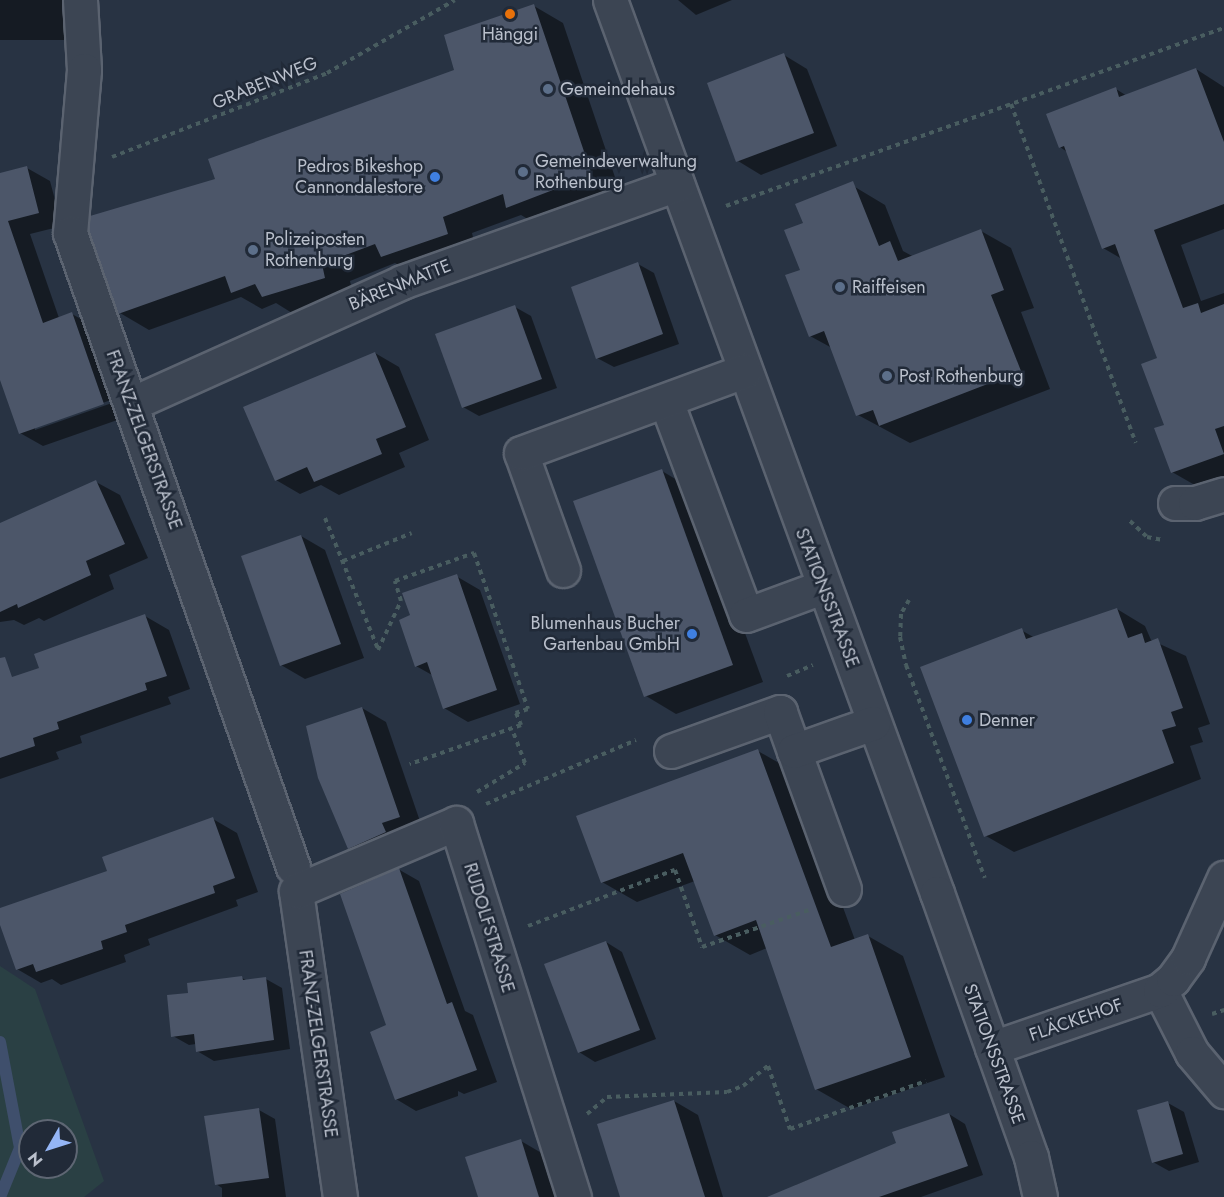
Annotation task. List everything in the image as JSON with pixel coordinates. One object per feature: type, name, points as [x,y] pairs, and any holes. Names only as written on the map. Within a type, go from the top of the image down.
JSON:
[{"type":"street","name":"FRANZ-ZELGERSTRASSE","points":[[80,0],[84,70],[70,233],[295,879],[340,1197]]},
{"type":"street","name":"STATIONSSTRASSE","points":[[610,0],[822,587],[992,1048],[1031,1157],[1040,1197]]},
{"type":"street","name":"BÄRENMATTE","points":[[130,404],[402,282],[677,184]]},
{"type":"street","points":[[563,570],[521,453],[744,371]]},
{"type":"street","points":[[666,401],[746,615],[822,587]]},
{"type":"street","points":[[1175,503],[1195,503],[1224,494]]},
{"type":"street","points":[[671,751],[780,712],[844,889]]},
{"type":"street","points":[[794,751],[873,723]]},
{"type":"street","name":"RUDOLFSTRASSE","points":[[448,827],[456,823],[574,1197]]},
{"type":"street","points":[[295,879],[448,827]]},
{"type":"street","name":"FLÄCKEHOF","points":[[992,1048],[1160,990],[1173,979],[1188,958],[1224,878]]},
{"type":"street","points":[[1160,990],[1192,1053],[1224,1091]]},
{"type":"path","name":"GRABENWEG","points":[[75,171],[327,73],[455,0]]},
{"type":"path","points":[[726,206],[1224,28]]},
{"type":"path","points":[[1011,104],[1136,443]]},
{"type":"path","points":[[325,518],[378,650],[401,601],[395,581],[474,553],[528,709],[516,713],[520,725],[512,729],[411,764]]},
{"type":"path","points":[[343,561],[412,533]]},
{"type":"path","points":[[909,600],[902,614],[900,637],[906,665],[985,878]]},
{"type":"path","points":[[448,827],[444,812],[525,763],[512,729]]},
{"type":"path","points":[[492,940],[675,870],[702,947],[828,903],[825,895],[844,889]]},
{"type":"path","points":[[578,1121],[607,1097],[727,1092],[743,1086],[768,1066],[790,1129],[926,1081]]},
{"type":"green space","points":[[0,966],[35,989],[104,1181],[84,1197],[0,1197]]},
{"type":"building","points":[[534,4],[592,175],[506,208],[503,194],[443,217],[448,234],[381,257],[375,244],[322,264],[325,278],[262,297],[255,284],[231,293],[225,276],[118,314],[89,231],[90,216],[215,179],[208,159],[454,70],[444,35]]},
{"type":"building","points":[[784,53],[814,133],[736,162],[707,83]]},
{"type":"building","points":[[1196,68],[1224,142],[1224,204],[1154,230],[1183,308],[1198,303],[1201,313],[1224,304],[1224,426],[1215,429],[1224,454],[1171,473],[1154,428],[1164,425],[1141,364],[1157,358],[1115,244],[1102,249],[1064,146],[1059,148],[1046,114],[1116,87],[1119,97]]},
{"type":"building","points":[[27,166],[39,213],[8,221],[43,323],[72,312],[104,404],[19,434],[0,380],[0,173]]},
{"type":"building","points":[[853,181],[879,246],[890,241],[898,261],[981,229],[1004,290],[991,295],[1021,371],[879,426],[873,410],[856,416],[824,331],[809,337],[785,275],[800,270],[784,230],[803,223],[795,204]]},
{"type":"building","points":[[638,262],[663,334],[596,359],[571,287]]},
{"type":"building","points":[[515,305],[542,379],[462,408],[435,334]]},
{"type":"building","points":[[375,352],[406,427],[376,439],[382,454],[314,482],[307,467],[275,481],[243,407]]},
{"type":"building","points":[[662,469],[733,665],[644,697],[573,501]]},
{"type":"building","points":[[96,480],[125,544],[86,561],[91,575],[18,608],[17,604],[0,612],[0,523]]},
{"type":"building","points":[[301,535],[341,644],[280,666],[241,556]]},
{"type":"building","points":[[457,574],[497,690],[443,709],[427,662],[415,667],[399,620],[410,615],[402,593]]},
{"type":"building","points":[[1117,608],[1128,638],[1142,633],[1145,643],[1158,638],[1183,708],[1171,712],[1176,726],[1162,730],[1174,763],[984,837],[920,667],[1022,628],[1026,639]]},
{"type":"building","points":[[145,614],[167,676],[145,683],[147,690],[57,722],[59,729],[33,738],[35,746],[0,758],[0,658],[5,657],[12,677],[39,668],[34,654]]},
{"type":"building","points":[[362,707],[400,817],[382,823],[386,832],[348,849],[318,778],[306,726]]},
{"type":"building","points":[[758,749],[831,947],[868,934],[911,1057],[815,1090],[756,920],[714,936],[683,853],[601,883],[576,816]]},
{"type":"building","points":[[213,817],[235,878],[213,886],[215,893],[125,925],[127,932],[101,941],[103,949],[36,972],[33,964],[16,970],[0,925],[0,908],[107,871],[102,857]]},
{"type":"building","points":[[399,868],[447,1004],[452,1002],[477,1070],[395,1100],[370,1032],[386,1025],[340,894]]},
{"type":"building","points":[[606,941],[640,1030],[578,1053],[544,964]]},
{"type":"building","points":[[242,976],[243,980],[266,977],[274,1040],[196,1052],[194,1034],[171,1037],[167,995],[188,993],[187,983]]},
{"type":"building","points":[[674,1100],[705,1197],[620,1197],[597,1124]]},
{"type":"building","points":[[1168,1101],[1183,1154],[1152,1163],[1137,1110]]},
{"type":"building","points":[[259,1108],[269,1178],[215,1185],[204,1116]]},
{"type":"building","points":[[949,1113],[968,1166],[879,1197],[767,1197],[896,1143],[892,1132]]},
{"type":"building","points":[[521,1139],[539,1197],[478,1197],[465,1157]]},
{"type":"waterway","points":[[0,1042],[20,1148],[0,1197]]},
{"type":"place","name":"Hänggi","points":[[510,14]]},
{"type":"place","name":"Gemeindehaus","points":[[548,89]]},
{"type":"place","name":"Gemeindeverwaltung Rothenburg","points":[[523,172]]},
{"type":"place","name":"Pedros Bikeshop Cannondalestore","points":[[435,177]]},
{"type":"place","name":"Polizeiposten Rothenburg","points":[[253,250]]},
{"type":"place","name":"Raiffeisen","points":[[840,287]]},
{"type":"place","name":"Post Rothenburg","points":[[887,376]]},
{"type":"place","name":"Blumenhaus Bucher Gartenbau GmbH","points":[[692,634]]},
{"type":"place","name":"Denner","points":[[967,720]]}]
